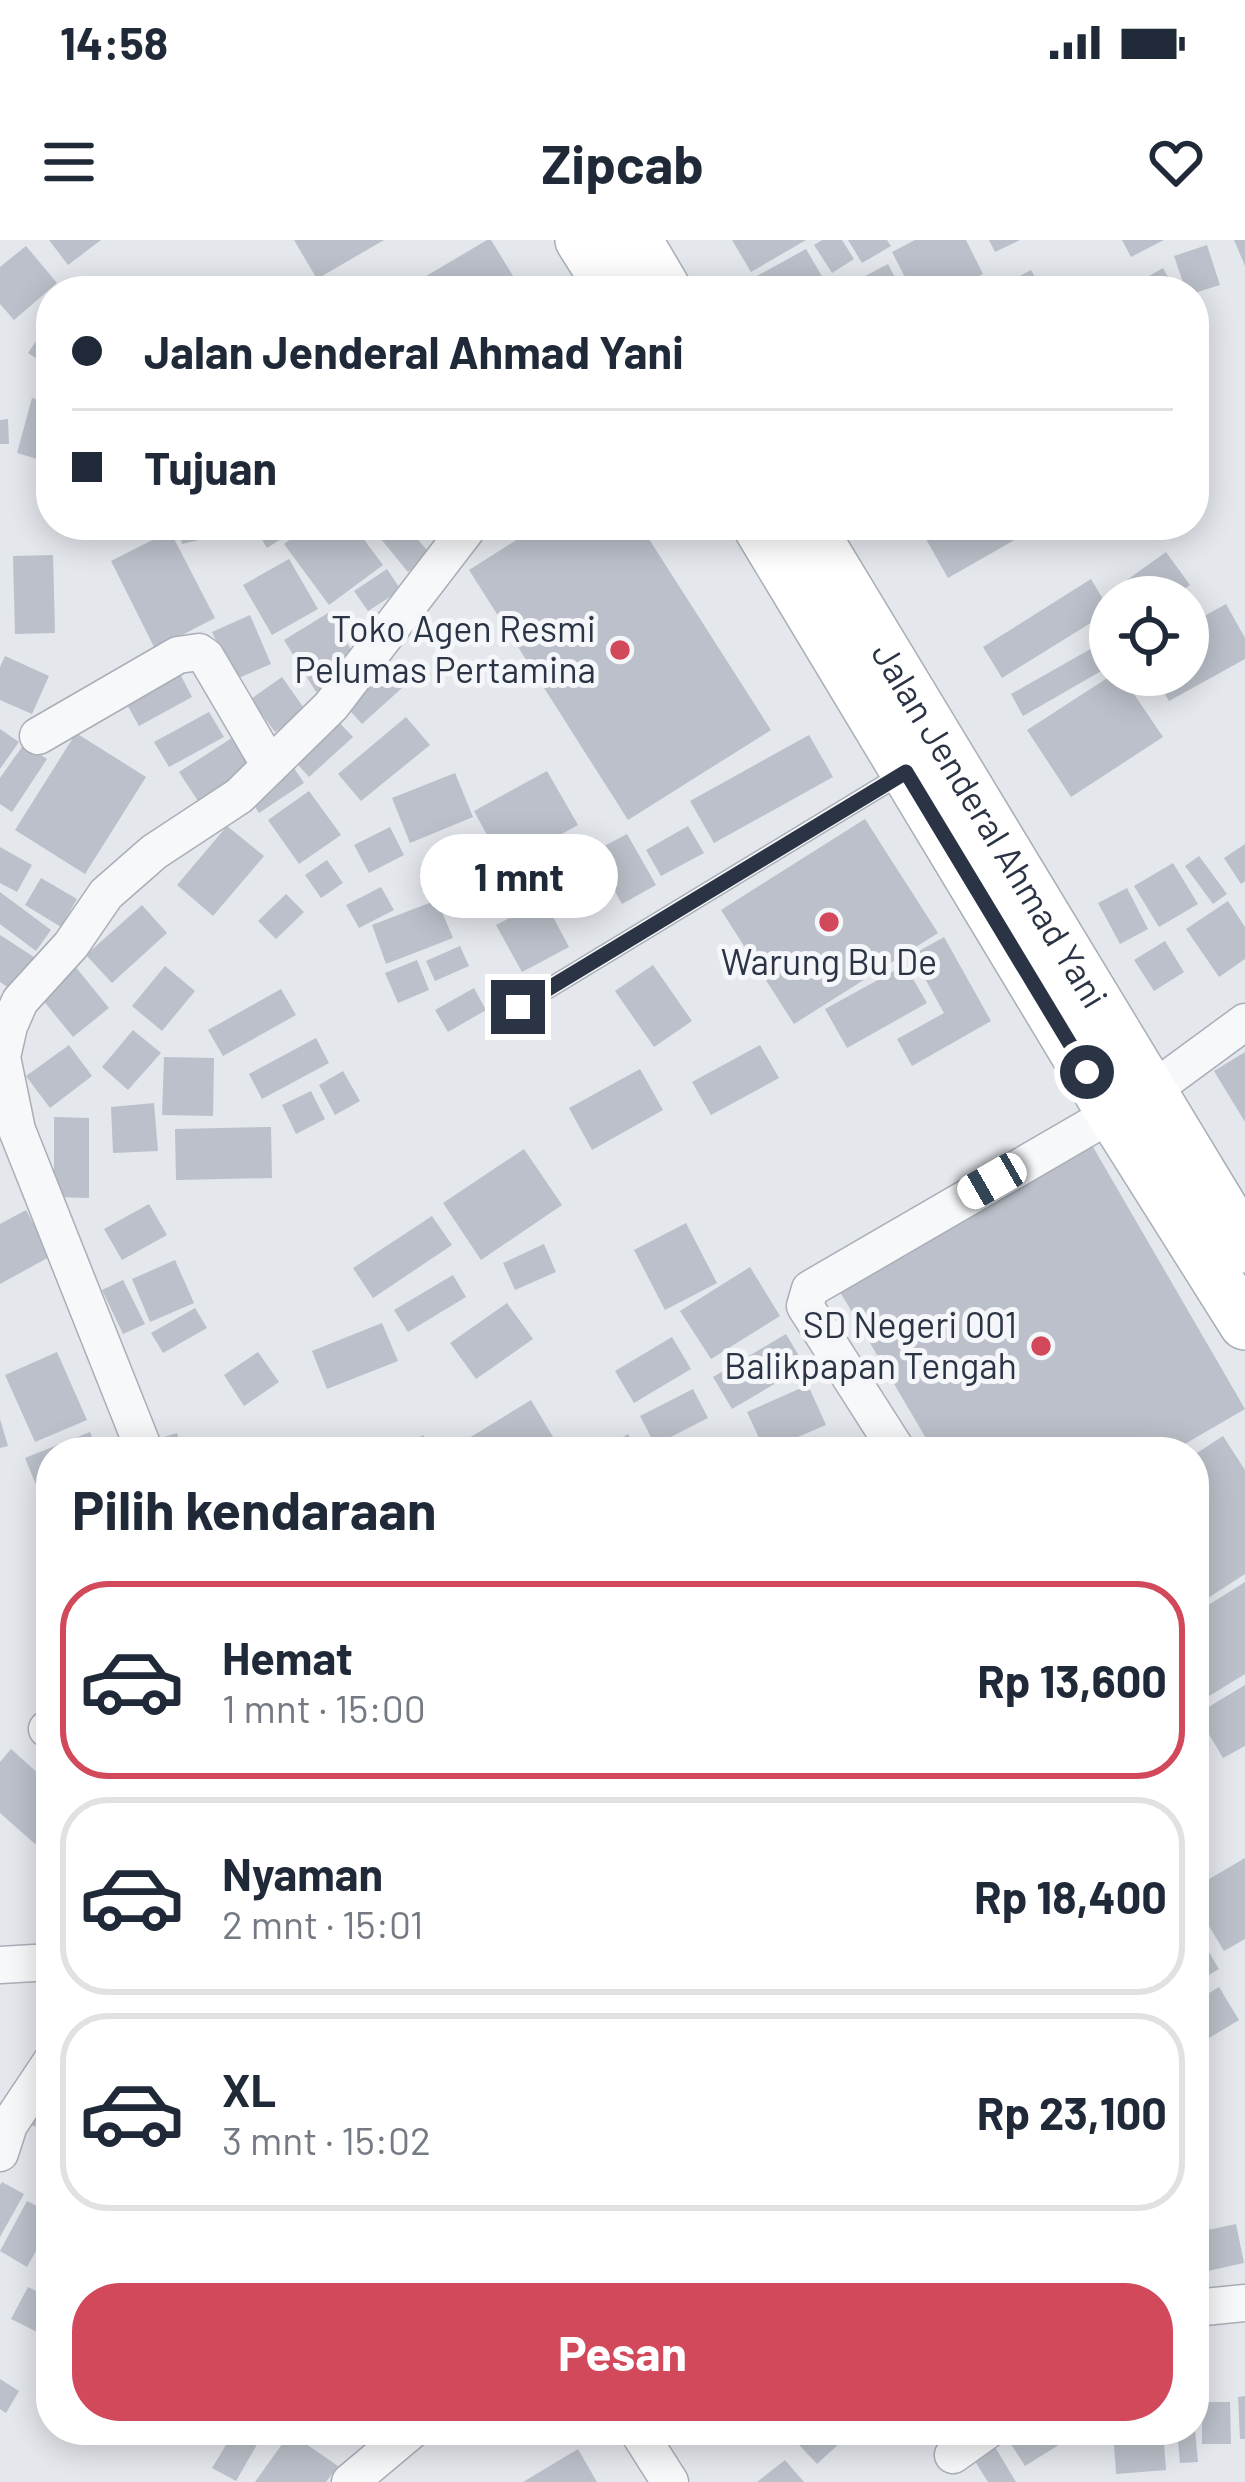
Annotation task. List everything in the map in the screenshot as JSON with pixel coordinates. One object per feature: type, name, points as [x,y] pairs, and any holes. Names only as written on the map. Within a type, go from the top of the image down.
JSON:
[{"type":"main road","points":[[581,240],[604,276]]},
{"type":"main road","points":[[636,240],[657,276]]},
{"type":"main road","name":"Jalan Jenderal Ahmad Yani","points":[[767,540],[906,772],[1131,1101],[1245,1247]]},
{"type":"main road","name":"Jalan Jenderal Ahmad Yani","points":[[816,540],[1131,1101],[1245,1324]]},
{"type":"street","points":[[139,1437],[17,1130],[2,1057],[20,1000],[71,945],[106,894],[154,852],[239,796],[331,706],[458,540]]},
{"type":"street","points":[[38,736],[178,655],[199,652],[270,766]]},
{"type":"street","points":[[889,1437],[806,1306],[810,1289],[1131,1101],[1245,1022]]},
{"type":"street","points":[[0,1965],[36,1964]]},
{"type":"street","points":[[0,2153],[9,2125],[36,2084]]},
{"type":"street","points":[[1209,2307],[1245,2303]]},
{"type":"street","points":[[350,2482],[394,2445]]},
{"type":"street","points":[[647,2445],[670,2482]]},
{"type":"street","points":[[953,2455],[967,2445]]},
{"type":"lane","points":[[518,1007],[906,772]]},
{"type":"building","points":[[49,240],[101,240],[68,265]]},
{"type":"building","points":[[294,240],[384,240],[322,276],[315,276]]},
{"type":"building","points":[[491,240],[513,276],[426,276]]},
{"type":"building","points":[[732,240],[806,240],[751,272]]},
{"type":"building","points":[[842,240],[854,259],[832,273],[814,245]]},
{"type":"building","points":[[848,240],[887,240],[891,246],[862,263]]},
{"type":"building","points":[[915,240],[966,240],[983,274],[904,276],[892,252]]},
{"type":"building","points":[[989,240],[1020,240],[995,252]]},
{"type":"building","points":[[1122,240],[1164,240],[1131,257]]},
{"type":"building","points":[[1234,240],[1245,240],[1245,266]]},
{"type":"building","points":[[1207,245],[1220,285],[1209,288],[1209,276],[1181,276],[1174,256]]},
{"type":"building","points":[[26,246],[51,276],[36,276],[36,301],[14,320],[0,304],[0,267]]},
{"type":"building","points":[[806,249],[822,276],[757,276]]},
{"type":"building","points":[[888,264],[894,276],[865,276]]},
{"type":"building","points":[[32,398],[36,399],[36,459],[17,453]]},
{"type":"building","points":[[8,419],[9,444],[0,444],[0,420]]},
{"type":"building","points":[[152,540],[175,540],[215,618],[155,649],[111,561]]},
{"type":"building","points":[[289,540],[364,540],[383,565],[329,605],[284,544]]},
{"type":"building","points":[[382,540],[418,540],[430,554],[408,572]]},
{"type":"building","name":"Toko Agen Resmi Pelumas Pertamina","points":[[516,540],[650,540],[771,730],[628,820],[469,570]]},
{"type":"building","points":[[926,540],[1015,540],[948,578]]},
{"type":"building","points":[[1166,552],[1183,576],[1133,576]]},
{"type":"building","points":[[53,555],[55,633],[15,634],[13,556]]},
{"type":"building","points":[[289,559],[318,609],[272,635],[243,585]]},
{"type":"building","points":[[387,569],[401,590],[368,611],[354,591]]},
{"type":"building","points":[[1089,580],[1089,624],[1002,678],[983,647]]},
{"type":"building","points":[[1226,604],[1245,638],[1245,659],[1209,679],[1209,613]]},
{"type":"building","points":[[328,613],[361,665],[316,692],[284,640]]},
{"type":"building","points":[[250,615],[271,664],[234,680],[212,632]]},
{"type":"building","points":[[1089,650],[1089,678],[1023,716],[1011,694]]},
{"type":"building","points":[[5,656],[49,676],[32,714],[0,700],[0,667]]},
{"type":"building","points":[[395,660],[412,679],[362,724],[345,705]]},
{"type":"building","points":[[179,672],[192,697],[139,726],[125,701]]},
{"type":"building","points":[[282,677],[306,711],[275,732],[251,699]]},
{"type":"building","points":[[1089,690],[1089,696],[1135,696],[1163,737],[1071,797],[1027,730]]},
{"type":"building","points":[[209,712],[224,737],[169,767],[154,742]]},
{"type":"building","points":[[406,717],[430,745],[361,801],[338,774]]},
{"type":"building","points":[[335,718],[353,737],[309,777],[291,757]]},
{"type":"building","points":[[0,729],[19,742],[0,769]]},
{"type":"building","points":[[76,733],[146,777],[85,874],[15,830]]},
{"type":"building","points":[[809,735],[833,777],[714,843],[690,801]]},
{"type":"building","points":[[235,736],[254,764],[198,801],[179,772]]},
{"type":"building","points":[[24,744],[47,759],[12,812],[0,804],[0,778]]},
{"type":"building","points":[[294,768],[304,783],[259,813],[249,797]]},
{"type":"building","points":[[547,771],[578,825],[504,866],[474,811]]},
{"type":"building","points":[[455,773],[473,817],[410,843],[392,798]]},
{"type":"building","points":[[309,791],[341,835],[299,864],[268,820]]},
{"type":"building","name":"Warung Bu De","points":[[865,819],[938,933],[794,1024],[721,910]]},
{"type":"building","points":[[227,826],[264,856],[213,916],[177,885]]},
{"type":"building","points":[[688,826],[704,853],[661,876],[646,850]]},
{"type":"building","points":[[390,827],[404,855],[369,873],[354,845]]},
{"type":"building","points":[[627,834],[656,885],[622,904],[593,852]]},
{"type":"building","points":[[480,837],[500,881],[446,905],[427,861]]},
{"type":"building","points":[[1245,844],[1245,881],[1241,884],[1224,858]]},
{"type":"building","points":[[0,847],[32,865],[17,892],[0,883]]},
{"type":"building","points":[[1199,856],[1227,894],[1213,904],[1185,866]]},
{"type":"building","points":[[327,860],[343,883],[321,898],[305,875]]},
{"type":"building","points":[[1173,863],[1198,904],[1159,927],[1134,886]]},
{"type":"building","points":[[41,878],[77,899],[61,927],[25,905]]},
{"type":"building","points":[[381,887],[394,910],[359,928],[346,905]]},
{"type":"building","points":[[1127,888],[1148,929],[1120,944],[1098,903]]},
{"type":"building","points":[[0,892],[51,930],[36,951],[0,924]]},
{"type":"building","points":[[286,894],[304,912],[276,939],[258,921]]},
{"type":"building","points":[[437,900],[453,938],[386,964],[372,925]]},
{"type":"building","points":[[544,900],[569,947],[522,972],[496,925]]},
{"type":"building","points":[[1228,901],[1245,927],[1245,959],[1219,977],[1186,929]]},
{"type":"building","points":[[142,905],[167,933],[112,983],[86,955]]},
{"type":"building","points":[[0,935],[34,957],[12,990],[0,982]]},
{"type":"building","points":[[944,937],[991,1021],[912,1066],[897,1039],[944,1013],[912,955]]},
{"type":"building","points":[[1165,941],[1184,972],[1154,991],[1134,960]]},
{"type":"building","points":[[460,946],[469,966],[435,981],[426,961]]},
{"type":"building","points":[[417,960],[429,990],[398,1003],[385,973]]},
{"type":"building","points":[[74,965],[109,1008],[73,1037],[38,994]]},
{"type":"building","points":[[653,965],[692,1021],[654,1047],[615,991]]},
{"type":"building","points":[[905,965],[927,1003],[847,1048],[825,1009]]},
{"type":"building","points":[[165,966],[195,991],[162,1031],[132,1006]]},
{"type":"building","points":[[474,988],[486,1010],[448,1032],[435,1010]]},
{"type":"building","points":[[281,989],[296,1015],[223,1056],[208,1030]]},
{"type":"building","points":[[133,1030],[161,1053],[128,1090],[102,1067]]},
{"type":"building","points":[[316,1038],[329,1063],[262,1099],[249,1074]]},
{"type":"building","points":[[69,1045],[92,1076],[50,1108],[26,1076]]},
{"type":"building","points":[[760,1045],[779,1078],[711,1115],[692,1082]]},
{"type":"building","points":[[1245,1052],[1245,1122],[1214,1071]]},
{"type":"building","points":[[164,1057],[214,1058],[213,1116],[162,1115]]},
{"type":"building","points":[[640,1069],[663,1110],[592,1150],[569,1108]]},
{"type":"building","points":[[343,1071],[360,1101],[335,1115],[319,1085]]},
{"type":"building","points":[[311,1091],[325,1119],[296,1134],[282,1105]]},
{"type":"building","points":[[154,1103],[158,1151],[113,1153],[111,1107]]},
{"type":"building","points":[[54,1117],[89,1118],[89,1198],[54,1197]]},
{"type":"building","points":[[271,1127],[272,1178],[176,1180],[175,1129]]},
{"type":"building","name":"SD Negeri 001 Balikpapan Tengah","points":[[1089,1140],[1245,1409],[1197,1437],[925,1437],[836,1285]]},
{"type":"building","points":[[524,1149],[562,1205],[481,1260],[443,1203]]},
{"type":"building","points":[[149,1204],[167,1235],[122,1260],[104,1229]]},
{"type":"building","points":[[26,1210],[51,1256],[0,1284],[0,1224]]},
{"type":"building","points":[[432,1216],[452,1245],[373,1298],[353,1268]]},
{"type":"building","points":[[686,1223],[717,1283],[665,1310],[634,1250]]},
{"type":"building","points":[[544,1244],[556,1272],[515,1290],[503,1263]]},
{"type":"building","points":[[175,1260],[194,1303],[150,1322],[132,1279]]},
{"type":"building","points":[[750,1267],[780,1316],[711,1359],[680,1311]]},
{"type":"building","points":[[453,1275],[466,1297],[408,1332],[394,1310]]},
{"type":"building","points":[[123,1280],[145,1324],[123,1334],[102,1290]]},
{"type":"building","points":[[507,1303],[533,1339],[476,1379],[450,1343]]},
{"type":"building","points":[[195,1308],[207,1328],[163,1353],[151,1333]]},
{"type":"building","points":[[382,1323],[398,1361],[327,1389],[312,1351]]},
{"type":"building","points":[[786,1334],[805,1366],[732,1409],[713,1377]]},
{"type":"building","points":[[672,1337],[691,1369],[634,1403],[615,1371]]},
{"type":"building","points":[[57,1352],[87,1420],[36,1437],[35,1442],[5,1375]]},
{"type":"building","points":[[258,1352],[279,1382],[244,1406],[224,1375]]},
{"type":"building","points":[[808,1385],[826,1425],[798,1437],[759,1437],[747,1412]]},
{"type":"building","points":[[693,1389],[708,1418],[671,1437],[651,1437],[640,1416]]},
{"type":"building","points":[[531,1400],[553,1437],[471,1437]]},
{"type":"building","points":[[0,1419],[8,1446],[0,1448]]},
{"type":"building","points":[[1223,1436],[1245,1470],[1245,1574],[1209,1597],[1209,1445]]},
{"type":"building","points":[[36,1454],[36,1485],[25,1458]]},
{"type":"building","points":[[1245,1582],[1245,1674],[1209,1696],[1209,1605]]},
{"type":"building","points":[[1245,1685],[1245,1746],[1223,1758],[1209,1734],[1209,1707]]},
{"type":"building","points":[[11,1749],[36,1772],[36,1845],[0,1813],[0,1762]]},
{"type":"building","points":[[1245,1858],[1245,1939],[1224,1951],[1209,1926],[1209,1879]]},
{"type":"building","points":[[1209,1952],[1219,1969],[1209,1975]]},
{"type":"building","points":[[1219,1987],[1239,2020],[1209,2038],[1209,1993]]},
{"type":"building","points":[[36,2105],[36,2127],[27,2123]]},
{"type":"building","points":[[0,2185],[24,2194],[0,2237]]},
{"type":"building","points":[[27,2201],[36,2206],[36,2251],[27,2267],[0,2251]]},
{"type":"building","points":[[1236,2224],[1244,2263],[1209,2271],[1209,2230]]},
{"type":"building","points":[[28,2287],[36,2291],[36,2332],[11,2319]]},
{"type":"building","points":[[0,2379],[19,2391],[6,2413],[0,2409]]},
{"type":"building","points":[[1245,2396],[1245,2439],[1240,2439],[1238,2397]]},
{"type":"building","points":[[1209,2402],[1230,2402],[1231,2444],[1209,2444]]},
{"type":"building","points":[[226,2445],[257,2445],[236,2481],[212,2468]]},
{"type":"building","points":[[281,2445],[307,2445],[338,2466],[326,2482],[255,2482]]},
{"type":"building","points":[[799,2445],[838,2445],[817,2464]]},
{"type":"building","points":[[994,2445],[1016,2482],[988,2482],[968,2450]]},
{"type":"building","points":[[1012,2445],[1059,2445],[1025,2466]]},
{"type":"building","points":[[1114,2445],[1164,2445],[1166,2470],[1116,2474]]},
{"type":"building","points":[[1178,2445],[1196,2445],[1198,2462],[1180,2463]]},
{"type":"building","points":[[578,2449],[597,2482],[523,2482]]},
{"type":"building","points":[[785,2460],[804,2482],[757,2482]]},
{"type":"place","name":"Toko Agen Resmi Pelumas Pertamina","points":[[620,650]]},
{"type":"place","name":"Warung Bu De","points":[[829,922]]},
{"type":"place","name":"SD Negeri 001 Balikpapan Tengah","points":[[1041,1346]]},
{"type":"route","points":[[518,1007],[906,772],[1087,1072]]}]
